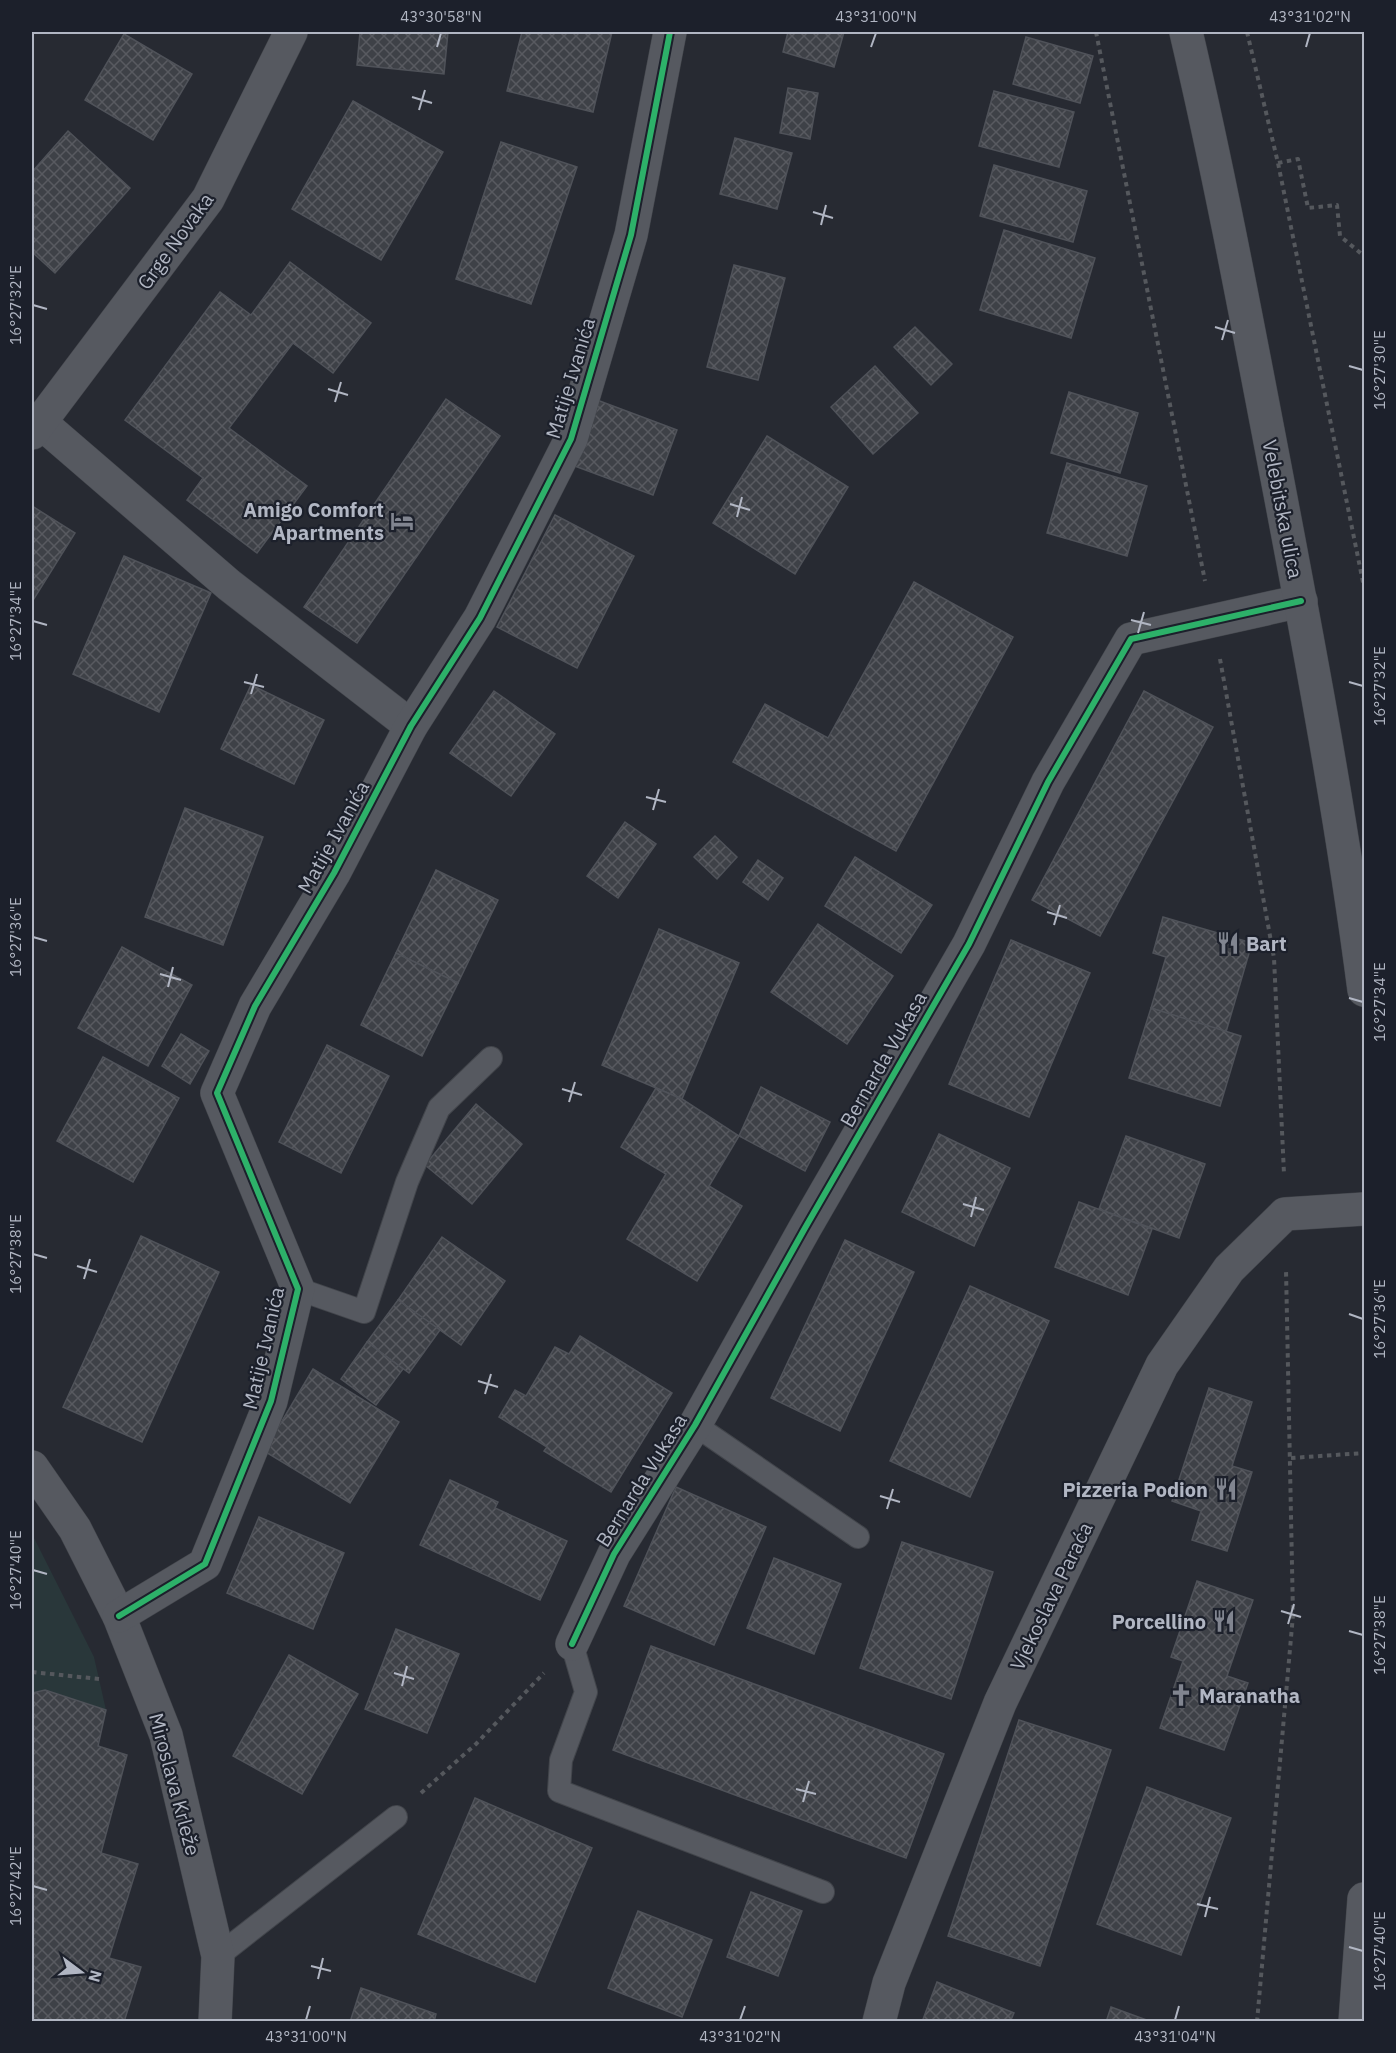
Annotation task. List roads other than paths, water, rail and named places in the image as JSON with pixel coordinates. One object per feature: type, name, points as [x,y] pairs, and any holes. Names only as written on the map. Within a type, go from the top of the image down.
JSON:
[{"type":"street","name":"Grge Novaka","points":[[36,428],[208,200],[291,32]]},
{"type":"street","name":"Matije Ivanića","points":[[119,1616],[205,1564],[271,1401],[298,1289],[217,1093],[255,1005],[334,873],[411,726],[480,618],[571,439],[631,235],[670,32]]},
{"type":"street","name":"Velebitska ulica","points":[[1186,32],[1203,105],[1301,600],[1365,990]]},
{"type":"street","points":[[36,428],[229,585],[411,726]]},
{"type":"street","name":"Bernarda Vukasa","points":[[572,1644],[614,1554],[695,1425],[805,1228],[969,944],[1048,782],[1131,639],[1301,600]]},
{"type":"street","name":"Vjekoslava Paraća","points":[[879,2022],[889,1983],[1000,1703],[1162,1365],[1229,1269],[1285,1214],[1365,1209]]},
{"type":"street","name":"Miroslava Krleže","points":[[32,1467],[75,1529],[119,1616],[166,1736],[218,1956],[215,2022]]},
{"type":"street","points":[[1355,2022],[1365,1899]]},
{"type":"lane","name":"Matije Ivanića","points":[[298,1289],[364,1312],[407,1182],[439,1108],[491,1058]]},
{"type":"lane","name":"Bernarda Vukasa","points":[[695,1425],[858,1537]]},
{"type":"lane","points":[[572,1644],[586,1692],[561,1760],[560,1791],[823,1892]]},
{"type":"lane","points":[[218,1956],[396,1817]]},
{"type":"place","name":"Amigo Comfort Apartments","points":[[402,521]]},
{"type":"place","name":"Bart","points":[[1228,943]]},
{"type":"place","name":"Pizzeria Podion","points":[[1226,1489]]},
{"type":"place","name":"Porcellino","points":[[1224,1621]]},
{"type":"place","name":"Maranatha","points":[[1181,1695]]}]
